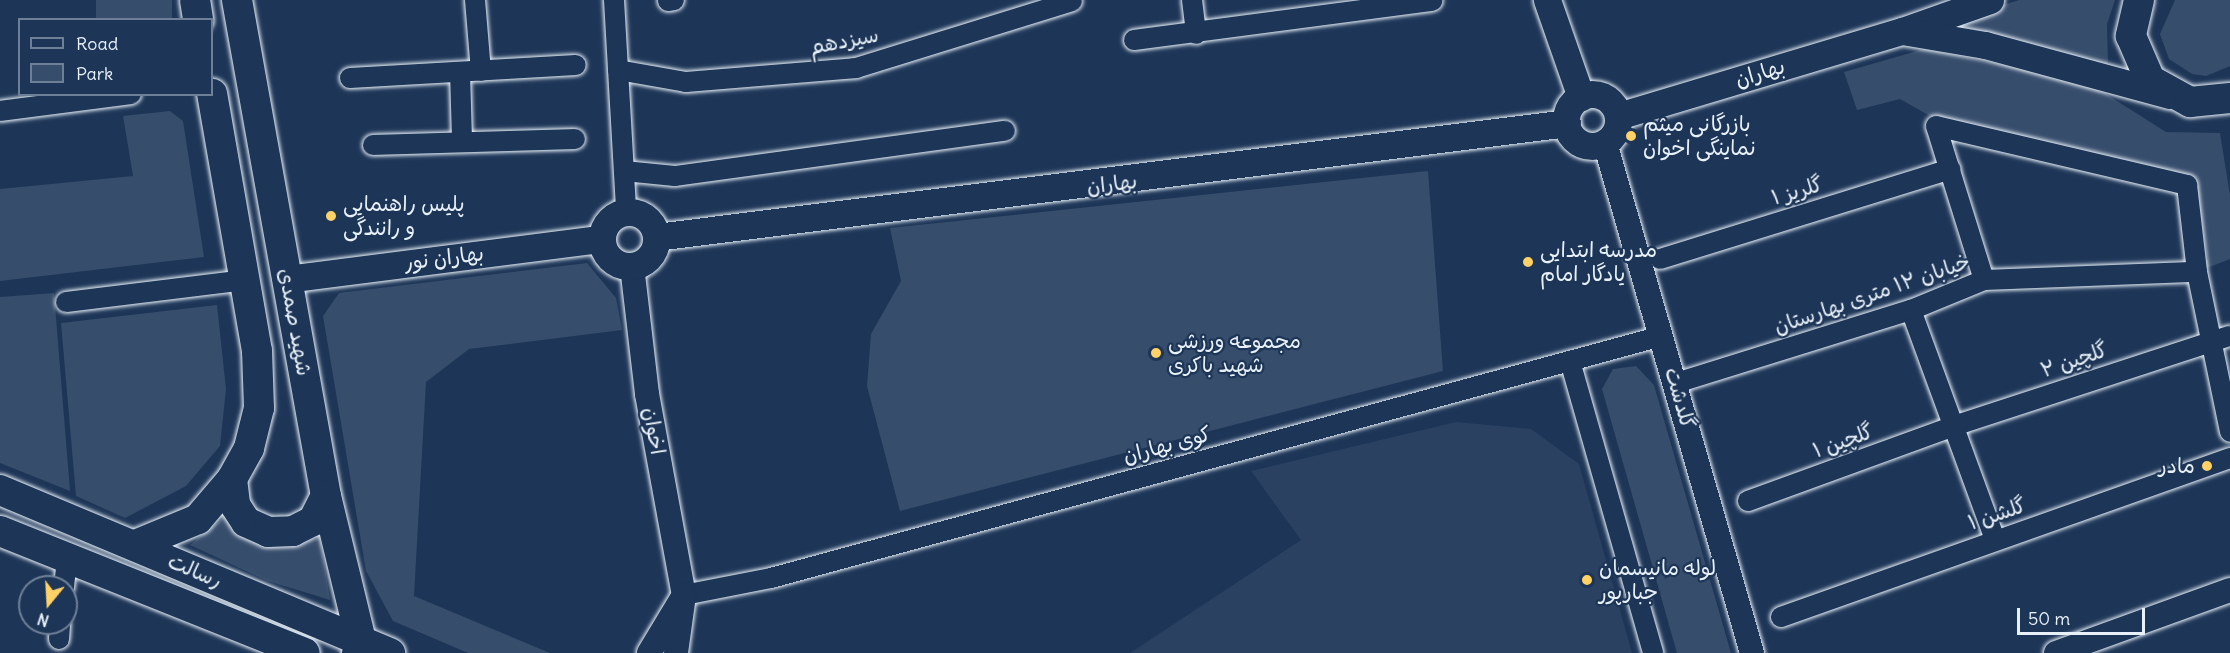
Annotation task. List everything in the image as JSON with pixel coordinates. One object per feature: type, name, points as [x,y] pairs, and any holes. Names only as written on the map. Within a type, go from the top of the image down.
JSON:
[{"type":"main road","points":[[195,0],[198,18]]},
{"type":"main road","name":"شهید صمدی","points":[[237,0],[326,496],[359,647]]},
{"type":"main road","points":[[1547,0],[1581,97]]},
{"type":"main road","name":"بهاران","points":[[1618,117],[1902,31],[1990,0]]},
{"type":"main road","points":[[2139,0],[2131,36],[2137,60],[2169,95],[2190,102],[2230,99]]},
{"type":"main road","name":"بهاران","points":[[1902,31],[1985,45],[2169,95]]},
{"type":"main road","name":"شهید صمدی","points":[[135,545],[198,519],[232,479],[249,448],[259,408],[257,351],[212,96]]},
{"type":"main road","points":[[1581,97],[1605,97],[1618,117],[1605,143],[1580,143],[1567,123],[1569,108],[1581,97]]},
{"type":"main road","name":"بهاران","points":[[656,237],[1567,123]]},
{"type":"main road","points":[[626,211],[643,215],[656,237],[652,253],[632,266],[614,262],[601,239],[606,224],[626,211]]},
{"type":"main road","name":"بهاران نور","points":[[287,279],[601,239]]},
{"type":"main road","points":[[232,479],[235,505],[246,522],[268,532],[293,531],[313,521],[326,496]]},
{"type":"main road","name":"رسالت","points":[[0,490],[135,545],[359,647],[390,653]]},
{"type":"main road","name":"رسالت","points":[[0,531],[305,653]]},
{"type":"street","points":[[475,0],[481,71]]},
{"type":"street","points":[[614,0],[626,211]]},
{"type":"street","points":[[1192,0],[1196,34]]},
{"type":"street","points":[[1134,40],[1196,34],[1432,1]]},
{"type":"street","name":"سیزدهم","points":[[618,70],[686,82],[856,68],[1072,2]]},
{"type":"street","points":[[350,78],[576,65]]},
{"type":"street","points":[[460,72],[462,141]]},
{"type":"street","points":[[0,111],[116,96]]},
{"type":"street","points":[[1984,280],[1936,126],[2187,185],[2197,272],[2227,407],[2230,432]]},
{"type":"street","points":[[624,171],[675,176],[1005,131]]},
{"type":"street","points":[[374,144],[575,139]]},
{"type":"street","name":"گلدشت","points":[[1605,143],[1752,653]]},
{"type":"street","name":"گلریز ۱","points":[[1660,259],[1950,168]]},
{"type":"street","name":"اخوان","points":[[632,266],[647,394],[684,595],[676,653]]},
{"type":"street","name":"خیابان ۱۲ متری بهارستان","points":[[1676,383],[1911,310],[1984,280],[2197,272]]},
{"type":"street","points":[[66,302],[244,280]]},
{"type":"street","points":[[1911,310],[1995,540]]},
{"type":"street","name":"کوی بهاران","points":[[684,595],[771,578],[1662,336]]},
{"type":"street","name":"گلچین ۲","points":[[1954,426],[2211,340],[2230,336]]},
{"type":"street","points":[[1570,361],[1653,653]]},
{"type":"street","name":"گلچین ۱","points":[[1748,501],[1954,426]]},
{"type":"street","name":"گلشن ۱","points":[[1781,617],[2230,458]]},
{"type":"street","points":[[65,575],[67,557]]},
{"type":"street","points":[[2056,653],[2230,590]]},
{"type":"street","points":[[649,653],[684,595]]},
{"type":"shaded area","points":[[1456,422],[1531,429],[1579,464],[1632,653],[1130,653],[1301,540],[1251,471]]},
{"type":"green space","points":[[96,0],[172,0],[172,18],[96,18]]},
{"type":"green space","points":[[2019,0],[2115,0],[2107,24],[2108,65],[1949,23]]},
{"type":"green space","points":[[2175,0],[2230,0],[2230,66],[2206,76],[2192,74],[2169,59],[2160,34]]},
{"type":"green space","points":[[1924,49],[2087,82],[2166,132],[2220,133],[2230,195],[2230,259],[2197,272],[2208,259],[2195,180],[1937,120],[1900,99],[1857,110],[1844,72]]},
{"type":"green space","points":[[170,111],[183,121],[204,257],[0,281],[0,189],[133,176],[123,116]]},
{"type":"green space","name":"مجموعه ورزشی شهید باکری","points":[[1428,171],[1443,371],[900,511],[867,386],[871,334],[901,281],[890,228]]},
{"type":"green space","points":[[587,263],[616,298],[622,330],[469,349],[426,382],[414,596],[550,653],[468,653],[393,621],[366,571],[323,316],[339,293]]},
{"type":"green space","points":[[54,293],[70,491],[0,463],[0,297]]},
{"type":"green space","points":[[217,305],[226,389],[220,446],[186,486],[125,518],[76,496],[61,323]]},
{"type":"green space","points":[[1636,366],[1654,385],[1731,653],[1677,653],[1602,389],[1613,369]]},
{"type":"green space","points":[[227,515],[291,545],[320,538],[330,600],[268,581],[190,545]]},
{"type":"place","name":"بازرگانی میثم نماینگی اخوان","points":[[1631,136]]},
{"type":"place","name":"پلیس راهنمایی و رانندگی","points":[[331,216]]},
{"type":"place","name":"مدرسه ابتدایی یادگار امام","points":[[1528,262]]},
{"type":"place","name":"مجموعه ورزشی شهید باکری","points":[[1156,353]]},
{"type":"place","name":"مادر","points":[[2207,466]]},
{"type":"place","name":"لوله مانیسمان جبارپور","points":[[1587,580]]}]
